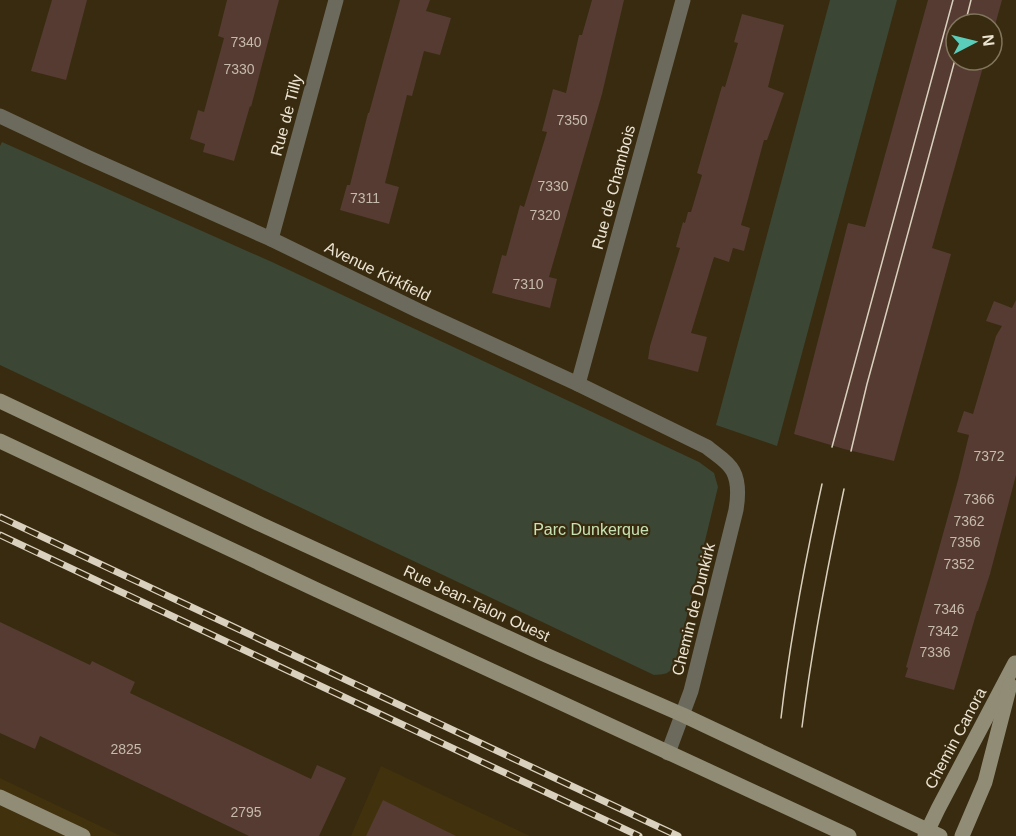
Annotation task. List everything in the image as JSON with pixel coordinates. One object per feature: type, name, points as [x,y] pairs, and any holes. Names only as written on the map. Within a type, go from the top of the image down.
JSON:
[{"type":"main road","name":"Rue Jean-Talon Ouest","points":[[0,401],[260,524],[539,652],[683,715],[931,834]]},
{"type":"main road","points":[[0,441],[849,836]]},
{"type":"main road","name":"Chemin Canora","points":[[931,834],[946,795],[1016,662]]},
{"type":"main road","name":"Chemin Canora","points":[[962,836],[985,782],[1016,662]]},
{"type":"main road","points":[[0,797],[83,836]]},
{"type":"street","name":"Rue de Tilly","points":[[271,239],[336,0]]},
{"type":"street","name":"Rue de Chambois","points":[[578,384],[683,0]]},
{"type":"street","name":"Avenue Kirkfield","points":[[0,116],[271,239],[419,311],[578,384],[707,447],[733,471]]},
{"type":"street","name":"Chemin de Dunkirk","points":[[668,753],[692,691],[736,510],[738,494],[733,471]]},
{"type":"shaded area","points":[[381,766],[530,836],[351,836]]},
{"type":"shaded area","points":[[0,778],[121,836],[0,836]]},
{"type":"green space","points":[[830,0],[897,0],[777,446],[716,425]]},
{"type":"green space","name":"Parc Dunkerque","points":[[2,142],[272,262],[699,462],[714,473],[718,487],[673,668],[666,673],[654,675],[0,365],[0,146]]},
{"type":"building","points":[[52,0],[87,0],[66,80],[31,71]]},
{"type":"building","points":[[227,0],[279,0],[251,107],[234,161],[203,152],[205,144],[190,139],[198,110],[204,112],[224,38],[218,36]]},
{"type":"building","points":[[400,0],[430,0],[426,11],[451,18],[440,55],[424,51],[412,96],[407,95],[385,183],[399,187],[389,224],[340,210],[347,185],[350,185]]},
{"type":"building","points":[[592,0],[624,0],[602,94],[549,277],[557,279],[550,308],[492,293],[502,255],[506,256],[520,205],[524,207],[547,132],[542,131],[553,89],[566,93],[579,35],[582,35]]},
{"type":"building","points":[[928,0],[1002,0],[999,12],[944,12],[944,72],[982,72],[932,248],[951,254],[894,461],[794,434],[848,223],[865,227]]},
{"type":"building","points":[[742,14],[784,25],[768,87],[784,93],[767,140],[764,140],[741,225],[750,228],[744,251],[733,248],[729,262],[714,257],[691,333],[707,337],[698,372],[648,359],[680,248],[676,247],[683,222],[685,223],[688,212],[691,212],[702,175],[697,173],[722,86],[725,87],[738,43],[734,42]]},
{"type":"building","points":[[1016,300],[1016,475],[990,574],[954,690],[905,677],[908,668],[906,667],[969,435],[957,432],[964,411],[973,414],[996,336],[1002,326],[986,321],[994,301],[1012,308]]},
{"type":"building","points":[[0,622],[90,665],[92,661],[135,682],[130,693],[311,779],[317,765],[346,778],[319,836],[249,836],[40,736],[35,749],[0,733]]},
{"type":"building","points":[[383,800],[456,836],[366,836]]},
{"type":"tram line","points":[[832,447],[953,0]]},
{"type":"tram line","points":[[968,12],[971,0]]},
{"type":"tram line","points":[[851,451],[952,72]]},
{"type":"tram line","points":[[781,718],[798,600],[822,484]]},
{"type":"tram line","points":[[802,727],[820,608],[844,489]]},
{"type":"railway","points":[[0,517],[678,836]]},
{"type":"railway","points":[[0,535],[639,836]]}]
